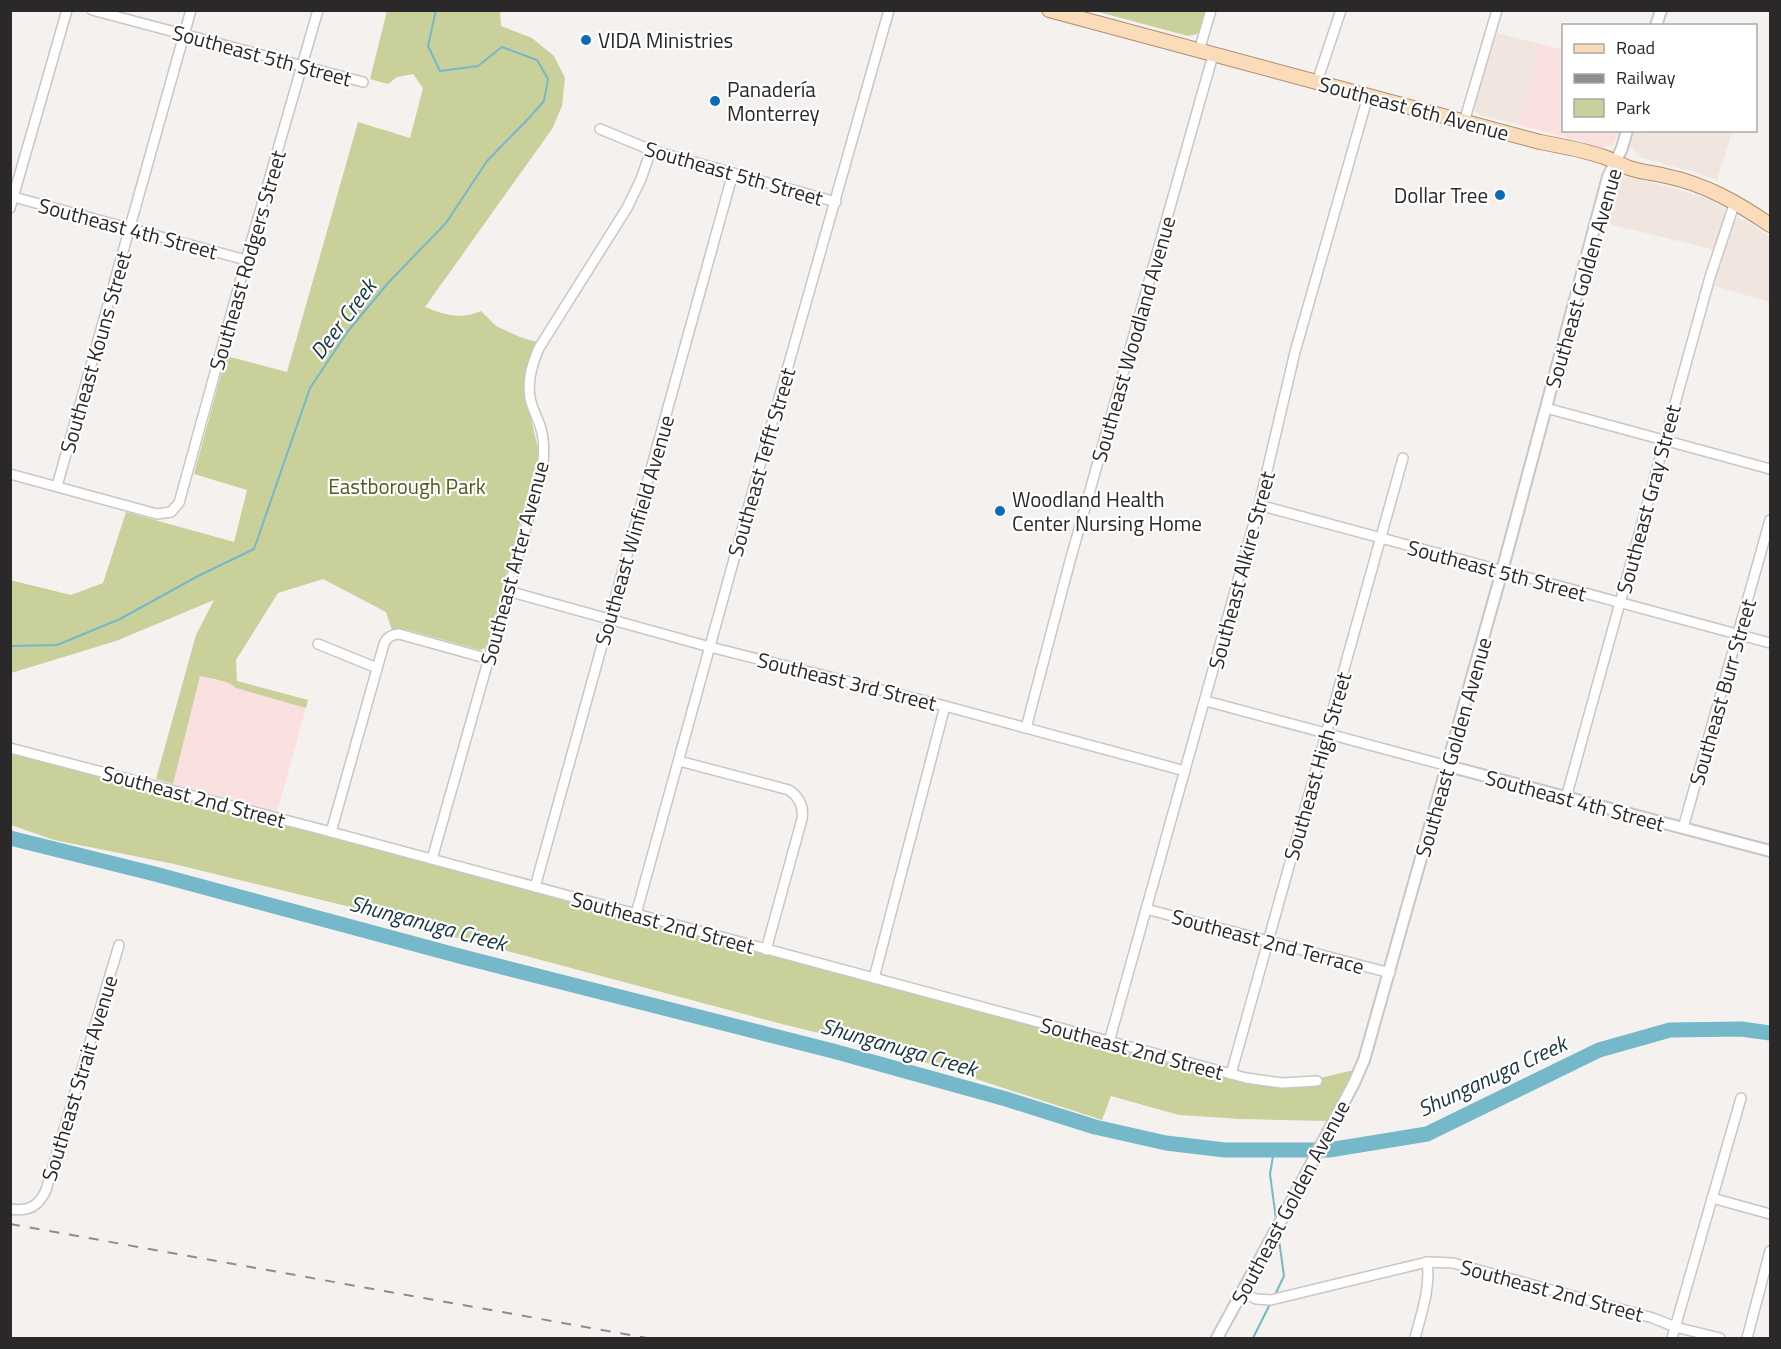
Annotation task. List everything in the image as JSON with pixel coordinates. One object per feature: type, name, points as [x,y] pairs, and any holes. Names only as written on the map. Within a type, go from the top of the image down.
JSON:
[{"type":"main road","name":"Southeast 6th Avenue","points":[[1049,10],[1083,15],[1206,53],[1604,157],[1627,167],[1709,189],[1735,202],[1770,225]]},
{"type":"street","points":[[10,208],[67,10]]},
{"type":"street","name":"Southeast 5th Street","points":[[92,10],[363,82]]},
{"type":"street","name":"Southeast Kouns Street","points":[[57,486],[191,10]]},
{"type":"street","name":"Southeast Rodgers Street","points":[[57,486],[157,514],[166,514],[175,509],[181,499],[246,260],[318,10]]},
{"type":"street","name":"Southeast Tefft Street","points":[[636,914],[889,10]]},
{"type":"street","name":"Southeast Woodland Avenue","points":[[1026,728],[1206,53],[1211,10]]},
{"type":"street","points":[[1317,82],[1341,10]]},
{"type":"street","points":[[1464,122],[1497,10]]},
{"type":"street","name":"Southeast Alkire Street","points":[[1109,1042],[1206,701],[1259,506],[1295,352],[1368,96]]},
{"type":"street","name":"Southeast 5th Street","points":[[600,129],[651,150],[836,202]]},
{"type":"street","name":"Southeast Golden Avenue","points":[[1217,1338],[1354,1083],[1364,1060],[1502,571],[1608,177],[1626,132]]},
{"type":"street","name":"Southeast Arter Avenue","points":[[432,859],[542,471],[544,458],[541,431],[530,397],[529,382],[533,360],[538,348],[627,208],[641,179],[651,150]]},
{"type":"street","name":"Southeast Winfield Avenue","points":[[535,887],[734,173]]},
{"type":"street","name":"Southeast 4th Street","points":[[12,197],[246,260]]},
{"type":"street","name":"Southeast Gray Street","points":[[1566,798],[1710,277],[1735,202]]},
{"type":"street","points":[[1546,408],[1770,469]]},
{"type":"street","name":"Southeast High Street","points":[[1231,1074],[1403,458]]},
{"type":"street","points":[[10,474],[57,486]]},
{"type":"street","name":"Southeast 5th Street","points":[[1259,506],[1770,643]]},
{"type":"street","name":"Southeast Burr Street","points":[[1683,828],[1770,520]]},
{"type":"street","name":"Southeast 3rd Street","points":[[508,591],[710,647],[945,706],[1185,771]]},
{"type":"street","points":[[331,832],[384,644],[390,637],[399,634],[489,659]]},
{"type":"street","points":[[318,644],[377,668]]},
{"type":"street","name":"Southeast 4th Street","points":[[1206,701],[1770,851]]},
{"type":"street","points":[[874,978],[945,706]]},
{"type":"street","name":"Southeast 2nd Street","points":[[10,748],[1231,1074],[1282,1083],[1317,1081]]},
{"type":"street","points":[[679,761],[789,790],[800,802],[803,811],[802,819],[766,950]]},
{"type":"street","name":"Southeast 2nd Terrace","points":[[1146,909],[1390,973]]},
{"type":"street","name":"Southeast Strait Avenue","points":[[10,1209],[33,1207],[39,1203],[46,1190],[119,945]]},
{"type":"street","points":[[1672,1338],[1741,1098]]},
{"type":"street","points":[[1712,1198],[1770,1214]]},
{"type":"street","points":[[1747,1338],[1770,1251]]},
{"type":"street","points":[[1415,1338],[1426,1289],[1427,1262]]},
{"type":"street","name":"Southeast 2nd Street","points":[[1242,1292],[1256,1299],[1271,1300],[1427,1262],[1453,1263],[1653,1318],[1675,1328],[1720,1338]]},
{"type":"shaded area","points":[[1494,32],[1541,44],[1518,124],[1480,115],[1474,107]]},
{"type":"shaded area","points":[[1541,44],[1562,50],[1562,132],[1618,132],[1612,146],[1600,147],[1518,124]]},
{"type":"shaded area","points":[[1633,132],[1732,132],[1717,180],[1642,158],[1630,147]]},
{"type":"shaded area","points":[[1624,177],[1632,177],[1700,196],[1722,206],[1725,213],[1715,250],[1605,223],[1616,187]]},
{"type":"shaded area","points":[[1738,218],[1770,237],[1770,302],[1714,286],[1731,226]]},
{"type":"shaded area","points":[[200,676],[306,708],[277,812],[173,784]]},
{"type":"green space","name":"Eastborough Park","points":[[387,11],[500,11],[501,26],[532,38],[554,56],[565,78],[562,106],[552,129],[425,307],[459,316],[481,311],[496,326],[537,342],[526,368],[525,393],[539,453],[488,642],[485,648],[480,650],[408,630],[392,630],[386,612],[323,579],[278,593],[236,660],[237,681],[308,700],[306,708],[236,688],[224,681],[200,676],[173,784],[156,779],[196,635],[214,600],[116,641],[11,673],[10,580],[71,595],[103,583],[126,512],[234,542],[247,490],[194,474],[226,356],[287,372],[358,122],[410,138],[423,88],[413,74],[397,77],[388,84],[370,79]]},
{"type":"green space","points":[[1095,11],[1206,11],[1197,34],[1188,36]]},
{"type":"green space","points":[[10,752],[1226,1078],[1261,1085],[1297,1087],[1320,1083],[1320,1078],[1354,1070],[1327,1121],[1179,1115],[1111,1096],[1102,1120],[884,1049],[424,929],[391,910],[363,910],[174,864],[54,840],[11,825]]},
{"type":"waterway","name":"Deer Creek","points":[[10,646],[57,645],[120,619],[198,576],[254,549],[310,388],[348,331],[388,283],[446,223],[487,161],[544,101],[548,79],[537,60],[502,47],[478,66],[440,71],[428,46],[436,10]]},
{"type":"waterway","name":"Shunganuga Creek","points":[[10,838],[833,1051],[1006,1099],[1095,1127],[1166,1143],[1225,1150],[1329,1150],[1427,1134],[1599,1050],[1670,1030],[1741,1029],[1770,1033]]},
{"type":"waterway","points":[[1274,1150],[1270,1174],[1276,1219]]},
{"type":"waterway","points":[[1274,1297],[1284,1276],[1278,1233]]},
{"type":"waterway","points":[[1253,1338],[1271,1302]]},
{"type":"railway","points":[[10,1224],[647,1338]]},
{"type":"place","name":"VIDA Ministries","points":[[586,40]]},
{"type":"place","name":"Panadería Monterrey","points":[[715,101]]},
{"type":"place","name":"Dollar Tree","points":[[1500,195]]},
{"type":"place","name":"Woodland Health Center Nursing Home","points":[[1000,511]]}]
